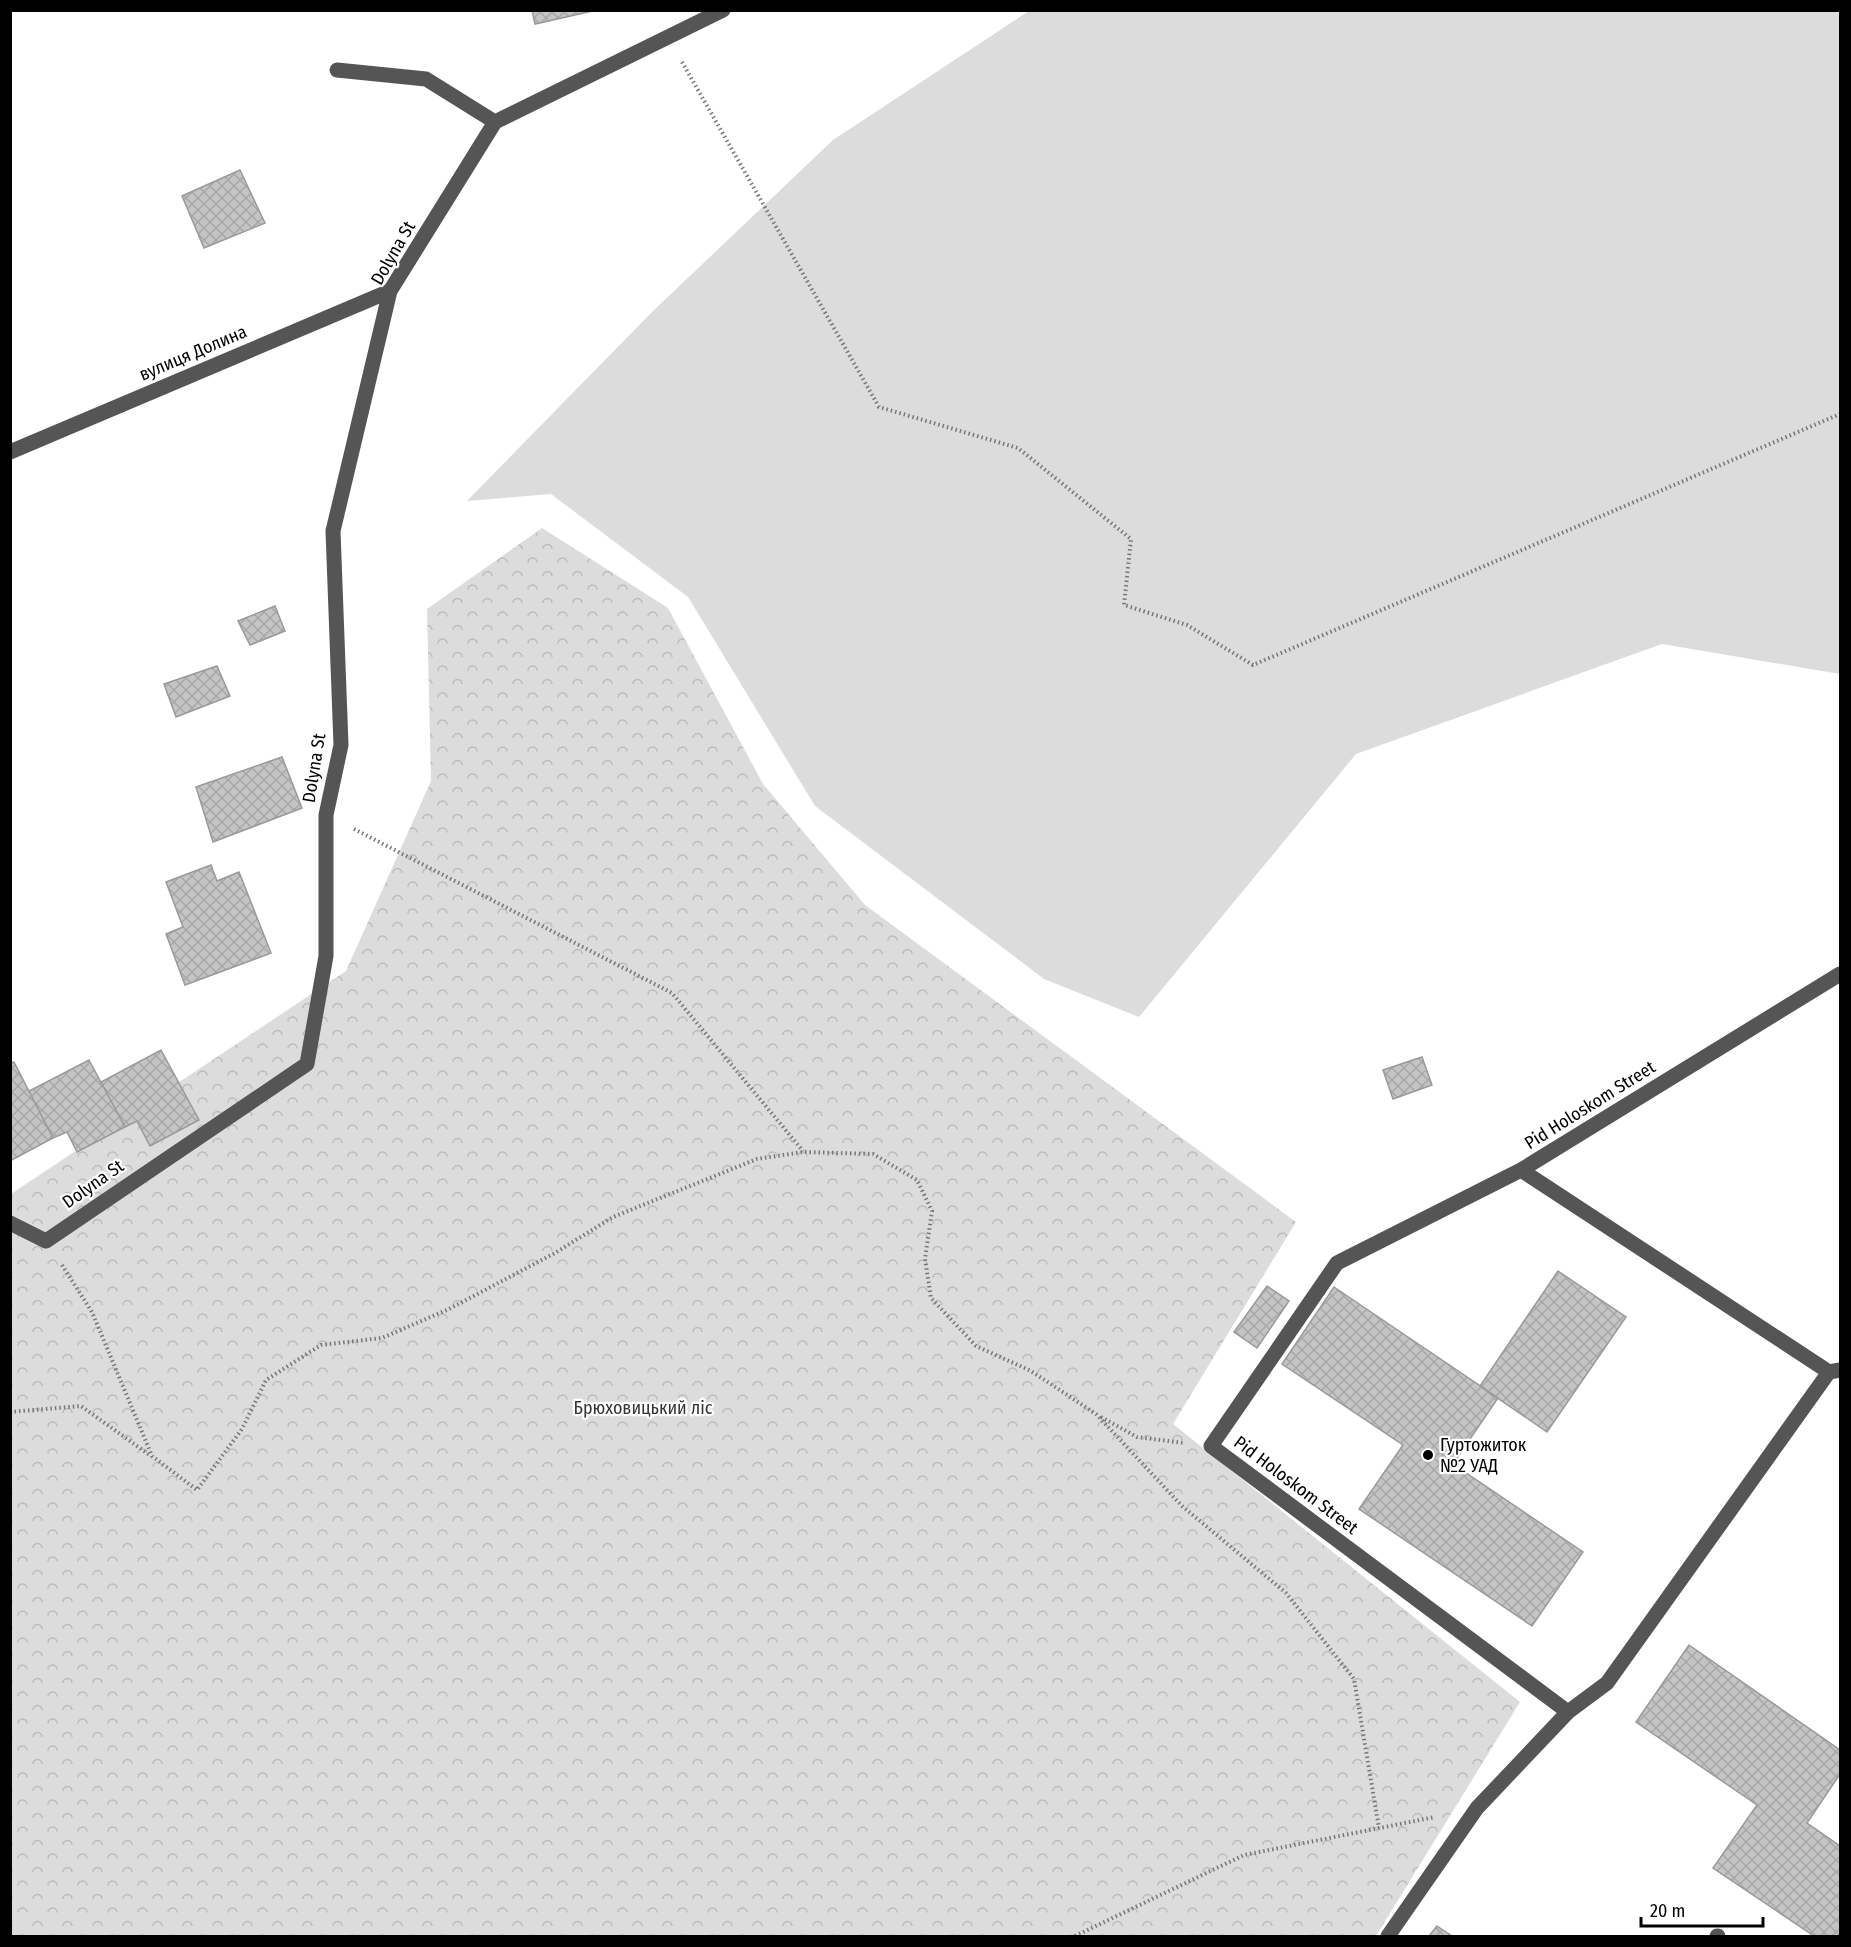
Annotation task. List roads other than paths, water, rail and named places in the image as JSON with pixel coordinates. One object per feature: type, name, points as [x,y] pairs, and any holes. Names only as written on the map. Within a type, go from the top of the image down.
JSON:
[{"type":"street","points":[[337,70],[426,79],[495,122],[723,10]]},
{"type":"street","name":"Dolyna St","points":[[10,1223],[46,1241],[307,1064],[326,956],[326,815],[340,745],[333,531],[390,291],[495,122]]},
{"type":"street","name":"вулиця Долина","points":[[10,452],[390,291]]},
{"type":"street","name":"Pid Holoskom Street","points":[[1568,1712],[1211,1446],[1337,1263],[1521,1170],[1840,974]]},
{"type":"street","points":[[1388,1936],[1477,1809],[1568,1712],[1607,1683],[1835,1371],[1521,1170]]},
{"type":"place","name":"Гуртожиток №2 УАД","points":[[1428,1455]]},
{"type":"park label","name":"Брюховицький ліс","points":[[643,1408]]}]
